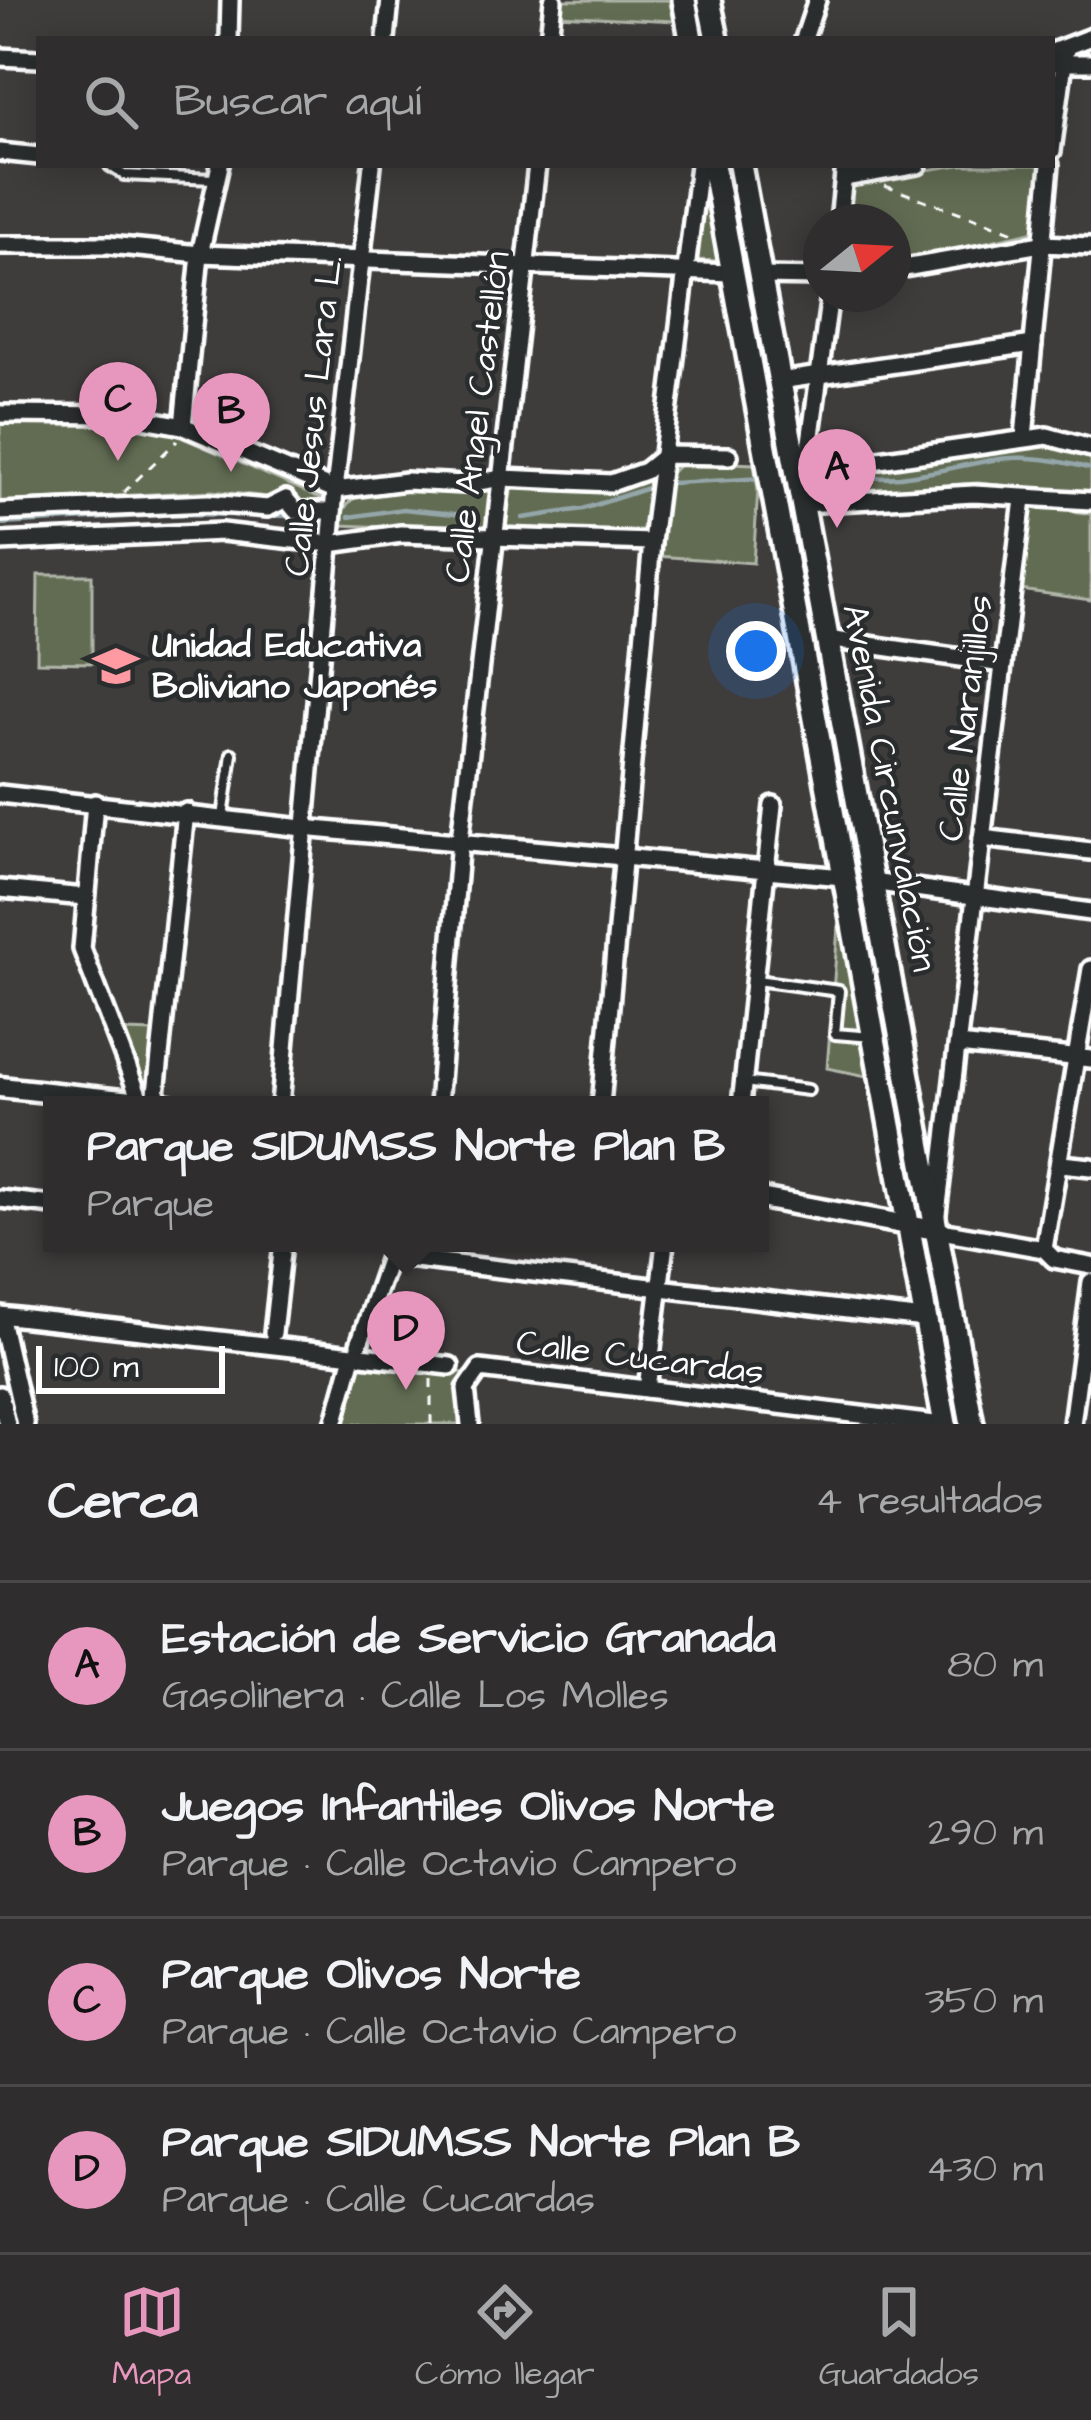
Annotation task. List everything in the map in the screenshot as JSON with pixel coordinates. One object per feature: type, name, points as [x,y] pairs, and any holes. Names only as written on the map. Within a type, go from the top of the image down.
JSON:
[{"type":"main road","points":[[684,0],[690,36]]},
{"type":"main road","points":[[709,0],[716,36]]},
{"type":"main road","name":"Avenida Circunvalación","points":[[713,168],[945,1424]]},
{"type":"main road","name":"Avenida Circunvalación","points":[[741,168],[972,1424]]},
{"type":"street","points":[[229,36],[230,0]]},
{"type":"street","points":[[386,36],[390,0]]},
{"type":"street","points":[[549,36],[553,0]]},
{"type":"street","points":[[806,36],[818,0]]},
{"type":"street","points":[[1059,56],[1091,37]]},
{"type":"street","points":[[1059,56],[1091,63]]},
{"type":"street","points":[[1055,108],[1059,56]]},
{"type":"street","points":[[0,57],[36,58]]},
{"type":"street","points":[[0,152],[36,156]]},
{"type":"street","name":"Calle Jesus Lara L.","points":[[281,1096],[335,490],[372,168]]},
{"type":"street","name":"Calle Angel Castellón","points":[[439,1096],[460,840],[537,168]]},
{"type":"street","points":[[602,1096],[652,542],[682,271],[699,168]]},
{"type":"street","points":[[842,204],[848,172],[888,168]]},
{"type":"street","points":[[1024,437],[1050,168]]},
{"type":"street","points":[[183,426],[200,254],[219,172]]},
{"type":"street","points":[[0,245],[109,244],[200,254],[526,269],[731,272]]},
{"type":"street","points":[[911,267],[1041,244],[1091,246]]},
{"type":"street","points":[[760,276],[803,277]]},
{"type":"street","points":[[800,475],[821,378],[828,312]]},
{"type":"street","points":[[779,381],[1033,344]]},
{"type":"street","points":[[0,414],[123,416],[183,426],[335,490],[406,481],[465,484],[503,478],[611,483],[645,471],[665,455],[729,456]]},
{"type":"street","points":[[800,475],[1024,437],[1048,436],[1091,448]]},
{"type":"street","points":[[800,475],[1023,499],[1091,501]]},
{"type":"street","points":[[0,512],[109,506],[268,508],[286,499],[296,511],[333,511]]},
{"type":"street","name":"Calle Naranjillos","points":[[935,1230],[1023,499]]},
{"type":"street","points":[[0,542],[222,532],[330,544],[401,534],[652,542]]},
{"type":"street","points":[[827,639],[1003,664]]},
{"type":"street","points":[[0,794],[303,828],[843,877]]},
{"type":"street","points":[[95,803],[82,950],[151,1096]]},
{"type":"street","points":[[742,1096],[773,805]]},
{"type":"street","points":[[155,1096],[186,812]]},
{"type":"street","points":[[982,838],[1091,851]]},
{"type":"street","points":[[872,882],[1091,911]]},
{"type":"street","points":[[0,889],[85,897]]},
{"type":"street","points":[[1044,1249],[1084,1059],[1091,969]]},
{"type":"street","points":[[958,1045],[1084,1059]]},
{"type":"street","points":[[0,1087],[87,1096]]},
{"type":"street","points":[[1061,1164],[1091,1167]]},
{"type":"street","points":[[0,1198],[43,1204]]},
{"type":"street","points":[[769,1200],[1044,1249],[1054,1259],[1091,1267]]},
{"type":"street","points":[[273,1333],[282,1252]]},
{"type":"street","points":[[334,1424],[390,1252]]},
{"type":"street","points":[[404,1252],[660,1292],[924,1319]]},
{"type":"street","points":[[646,1389],[664,1252]]},
{"type":"street","points":[[1072,1424],[1091,1282]]},
{"type":"street","points":[[26,1424],[0,1315],[356,1350],[450,1366]]},
{"type":"street","name":"Calle Cucardas","points":[[470,1424],[466,1389],[480,1369],[836,1418],[935,1424]]},
{"type":"street","points":[[0,1395],[7,1424]]},
{"type":"lane","points":[[113,168],[124,175],[219,172]]},
{"type":"lane","points":[[223,817],[232,754]]},
{"type":"lane","points":[[754,980],[839,991],[835,1034],[874,1037]]},
{"type":"lane","points":[[744,1082],[808,1090]]},
{"type":"path","points":[[848,172],[1041,244]]},
{"type":"path","points":[[109,506],[176,443],[183,426]]},
{"type":"path","points":[[431,1364],[431,1424]]},
{"type":"green space","points":[[559,0],[669,0],[674,21],[558,15]]},
{"type":"green space","points":[[704,168],[704,168],[720,261],[693,260]]},
{"type":"green space","points":[[720,168],[734,168],[789,466],[773,465]]},
{"type":"green space","points":[[940,168],[1045,168],[1036,231],[911,259],[911,204],[850,204],[853,181]]},
{"type":"green space","points":[[0,421],[128,424],[167,431],[323,499],[212,491],[0,502]]},
{"type":"green space","points":[[1037,443],[1091,456],[1091,494],[978,483],[817,494],[805,467],[907,465]]},
{"type":"green space","points":[[683,461],[754,464],[758,490],[753,563],[657,556],[670,474]]},
{"type":"green space","points":[[653,473],[644,533],[504,531],[512,487],[614,488]]},
{"type":"green space","points":[[404,487],[467,493],[493,487],[486,531],[340,525],[342,513],[354,498]]},
{"type":"green space","points":[[792,488],[925,1212],[911,1210],[778,489]]},
{"type":"green space","points":[[1030,504],[1091,514],[1091,600],[1020,590]]},
{"type":"green space","points":[[38,575],[92,575],[92,663],[37,662]]},
{"type":"green space","points":[[839,915],[867,1076],[827,1068]]},
{"type":"green space","points":[[125,1031],[154,1032],[147,1090]]},
{"type":"green space","points":[[921,1241],[931,1245],[965,1424],[950,1424]]},
{"type":"green space","points":[[359,1363],[467,1373],[459,1394],[462,1424],[340,1424]]},
{"type":"waterway","points":[[807,476],[900,477],[1013,458],[1091,469]]},
{"type":"waterway","points":[[672,483],[766,478]]},
{"type":"waterway","points":[[523,518],[583,509],[651,487]]},
{"type":"waterway","points":[[349,517],[403,509],[475,516]]},
{"type":"waterway","points":[[0,524],[178,514],[294,516]]},
{"type":"place","name":"Parque Olivos Norte","points":[[118,461]]},
{"type":"place","name":"Juegos Infantiles Olivos Norte","points":[[231,472]]},
{"type":"place","name":"Estación de Servicio Granada","points":[[837,528]]},
{"type":"place","name":"Unidad Educativa Boliviano Japonés","points":[[116,666]]},
{"type":"place","name":"Parque SIDUMSS Norte Plan B","points":[[406,1390]]}]
